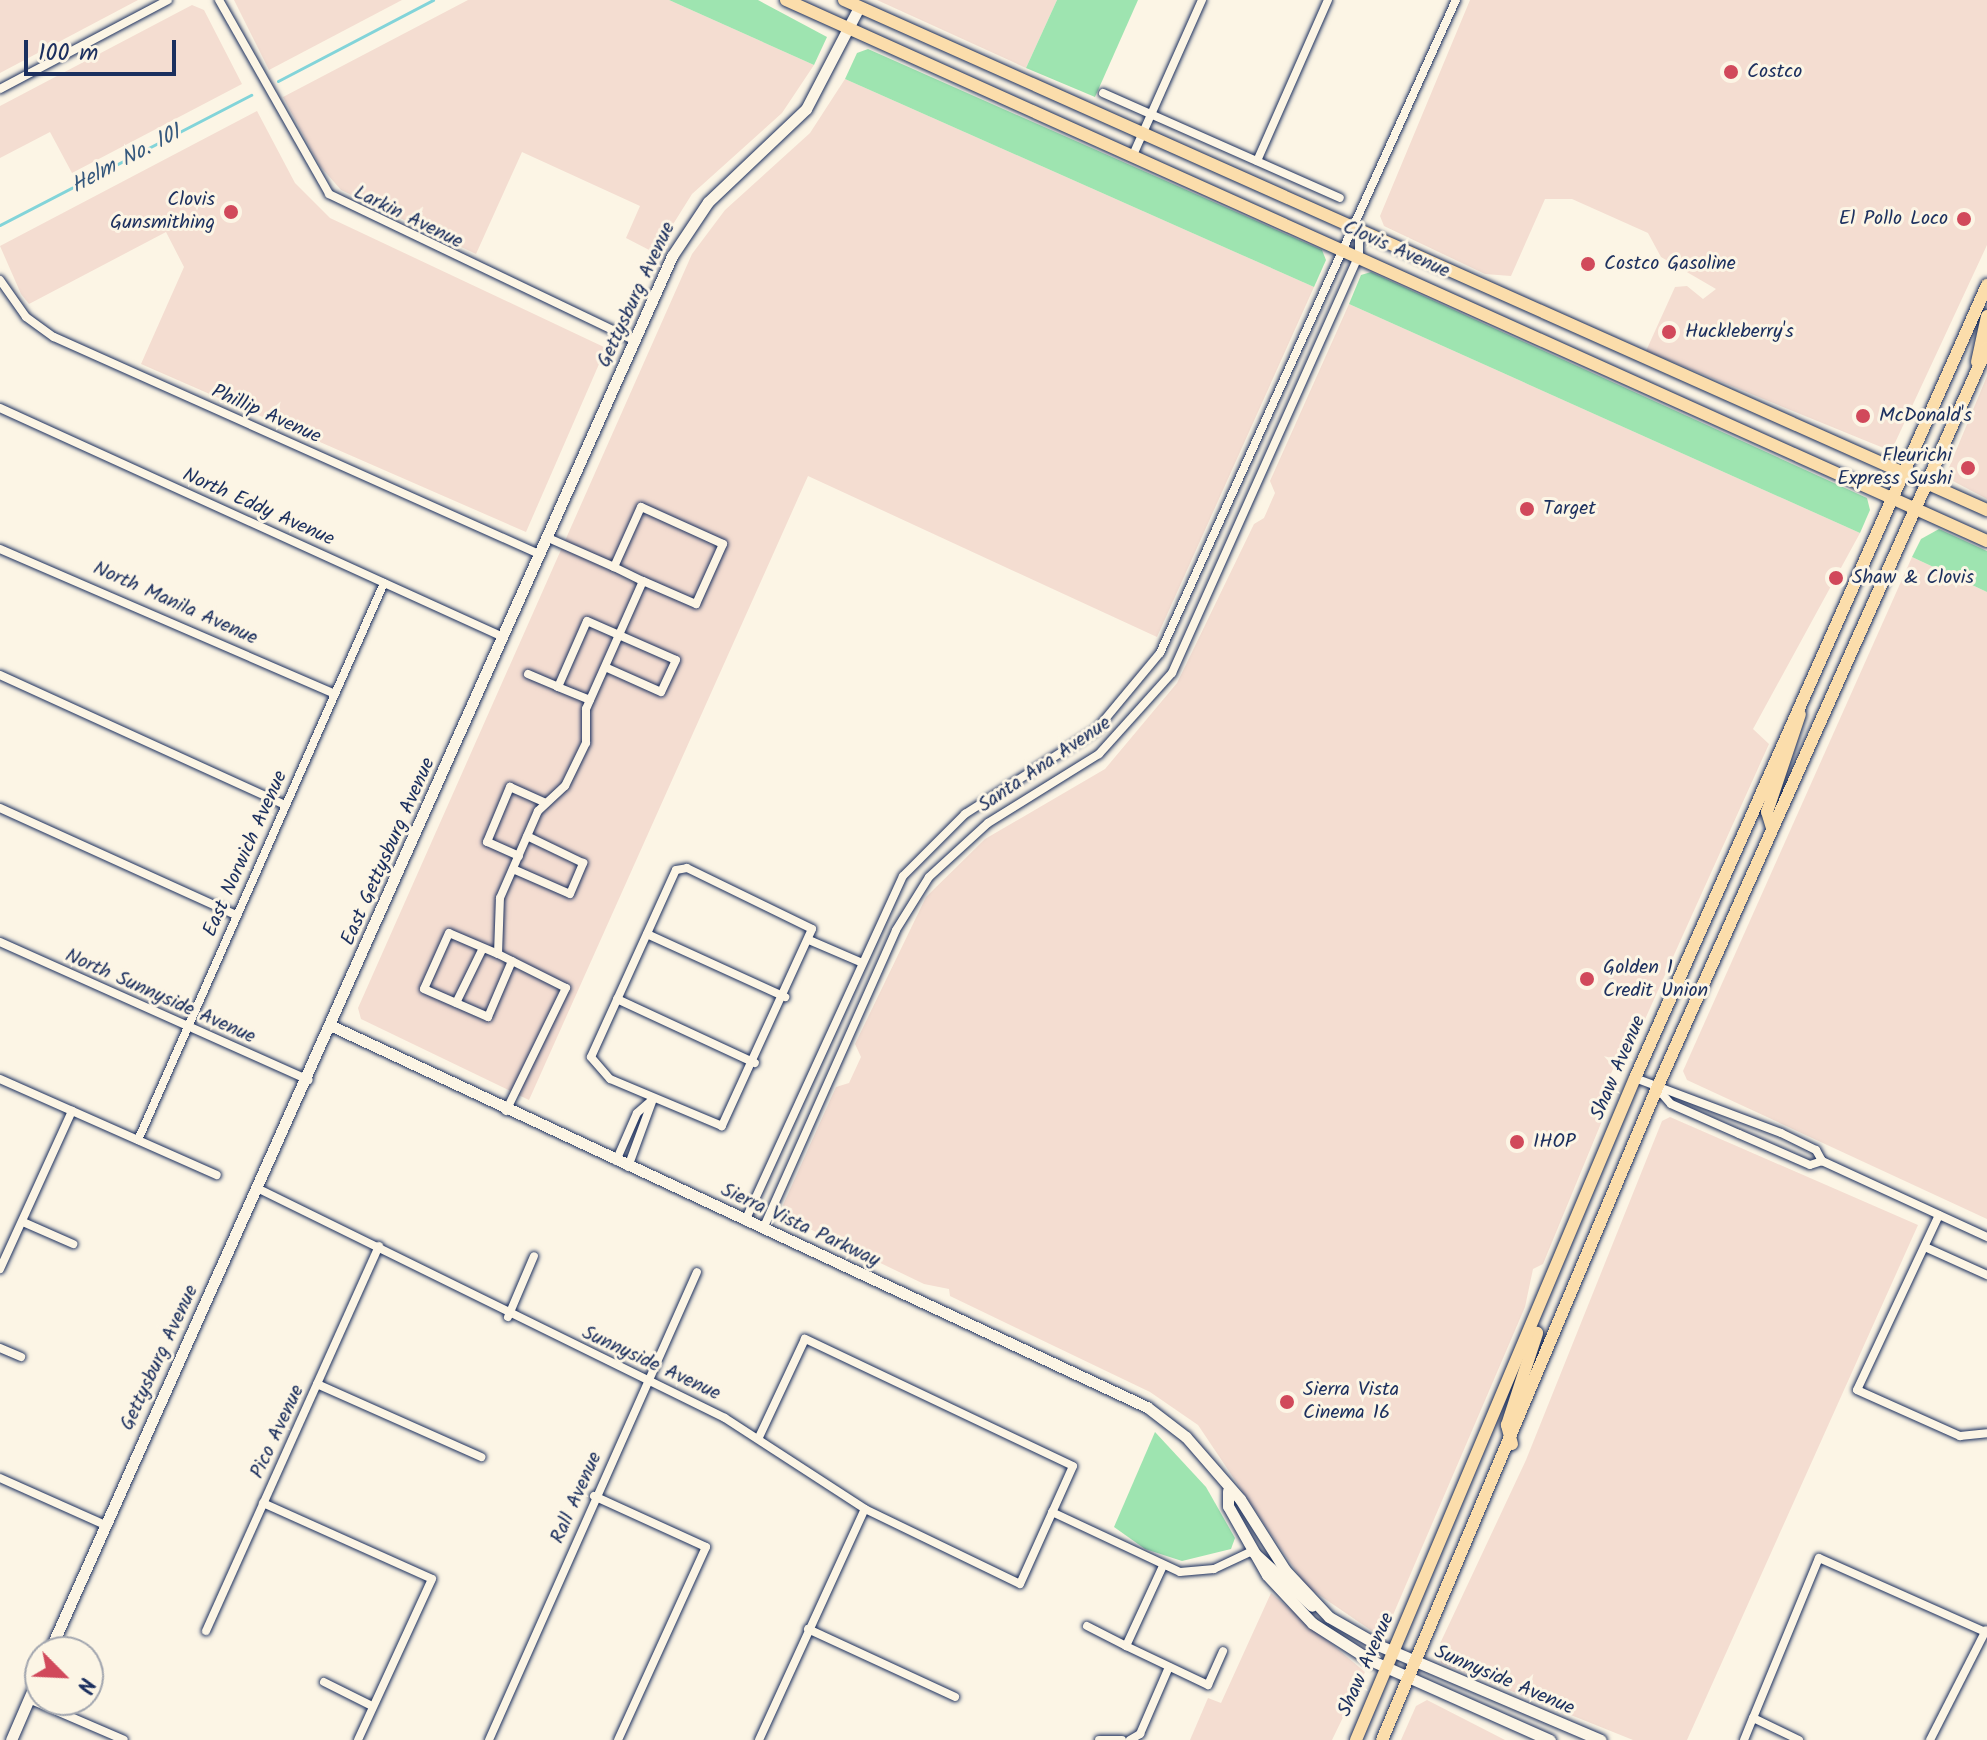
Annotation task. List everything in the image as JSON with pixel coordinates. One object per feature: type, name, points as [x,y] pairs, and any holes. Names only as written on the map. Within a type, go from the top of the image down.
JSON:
[{"type":"main road","name":"Clovis Avenue","points":[[786,0],[1342,247],[1987,541]]},
{"type":"main road","name":"Clovis Avenue","points":[[844,0],[860,3],[1987,510]]},
{"type":"main road","name":"Gettysburg Avenue","points":[[503,637],[634,340],[696,216],[806,109],[860,3]]},
{"type":"main road","name":"Shaw Avenue","points":[[1356,1740],[1540,1314],[1635,1078],[1889,497],[1987,285]]},
{"type":"main road","points":[[1975,377],[1987,316]]},
{"type":"main road","points":[[1382,1740],[1512,1444],[1657,1088],[1987,348]]},
{"type":"main road","name":"East Gettysburg Avenue","points":[[308,1080],[503,637]]},
{"type":"main road","points":[[1772,828],[1767,812],[1797,740],[1802,699]]},
{"type":"main road","name":"Sierra Vista Parkway","points":[[332,1026],[506,1111],[1147,1407],[1186,1437],[1329,1617],[1394,1652]]},
{"type":"main road","name":"Gettysburg Avenue","points":[[56,1636],[103,1524],[308,1080]]},
{"type":"main road","points":[[1512,1444],[1507,1425],[1533,1361],[1540,1314]]},
{"type":"main road","name":"Sierra Vista Parkway","points":[[1228,1491],[1252,1551],[1300,1613],[1387,1668]]},
{"type":"main road","points":[[1252,1551],[1264,1555],[1297,1598],[1329,1617]]},
{"type":"main road","name":"Sunnyside Avenue","points":[[1394,1652],[1601,1740]]},
{"type":"main road","name":"Sunnyside Avenue","points":[[1387,1668],[1550,1740]]},
{"type":"main road","points":[[11,1740],[24,1710]]},
{"type":"street","points":[[0,89],[168,0]]},
{"type":"street","name":"Larkin Avenue","points":[[219,0],[329,194],[634,340]]},
{"type":"street","points":[[1133,155],[1202,0]]},
{"type":"street","points":[[1257,161],[1328,0]]},
{"type":"street","name":"Santa Ana Avenue","points":[[745,1221],[888,899],[931,843],[1096,730],[1145,677],[1342,247],[1359,228],[1456,0]]},
{"type":"street","points":[[1103,93],[1340,198]]},
{"type":"street","name":"Santa Ana Avenue","points":[[763,1229],[896,930],[929,877],[988,823],[1099,754],[1172,673],[1359,255],[1359,228]]},
{"type":"street","name":"Phillip Avenue","points":[[0,280],[26,317],[54,337],[539,554]]},
{"type":"street","name":"North Eddy Avenue","points":[[0,408],[503,637]]},
{"type":"street","points":[[546,537],[696,604],[723,544],[641,507],[614,567]]},
{"type":"street","name":"North Manila Avenue","points":[[0,549],[335,694]]},
{"type":"street","points":[[498,954],[500,898],[527,836],[546,803],[565,786],[586,743],[590,700],[643,581]]},
{"type":"street","name":"East Norwich Avenue","points":[[138,1140],[384,583]]},
{"type":"street","points":[[558,687],[587,621],[676,660],[661,692],[605,667]]},
{"type":"street","points":[[528,674],[590,700]]},
{"type":"street","points":[[0,675],[285,805]]},
{"type":"street","points":[[519,856],[487,842],[510,787],[546,803]]},
{"type":"street","points":[[0,808],[236,915]]},
{"type":"street","points":[[513,869],[570,894],[583,863],[527,836]]},
{"type":"street","points":[[687,868],[802,918],[809,940],[755,1063],[722,1126],[653,1099],[594,1068],[591,1057],[676,870],[687,868]]},
{"type":"street","points":[[506,1111],[566,988],[512,961],[498,954],[449,933],[424,989],[488,1017],[512,961]]},
{"type":"street","points":[[647,934],[785,997]]},
{"type":"street","points":[[809,940],[860,962]]},
{"type":"street","name":"North Sunnyside Avenue","points":[[0,942],[308,1080]]},
{"type":"street","points":[[456,1003],[483,948]]},
{"type":"street","points":[[617,999],[755,1063]]},
{"type":"street","points":[[1635,1078],[1781,1133],[1816,1150],[1822,1161],[1987,1237]]},
{"type":"street","points":[[0,1079],[217,1175]]},
{"type":"street","points":[[1657,1088],[1671,1104],[1810,1165],[1822,1161]]},
{"type":"street","points":[[616,1161],[637,1113],[653,1099]]},
{"type":"street","points":[[628,1167],[653,1099]]},
{"type":"street","points":[[0,1269],[72,1111]]},
{"type":"street","name":"Sunnyside Avenue","points":[[259,1189],[379,1246],[508,1317],[759,1437],[865,1509],[1020,1584],[1052,1512]]},
{"type":"street","points":[[1939,1215],[1857,1390],[1960,1436],[1987,1433]]},
{"type":"street","points":[[23,1222],[73,1244]]},
{"type":"street","name":"Pico Avenue","points":[[206,1631],[379,1246]]},
{"type":"street","points":[[1925,1247],[1987,1275]]},
{"type":"street","points":[[508,1317],[534,1256]]},
{"type":"street","name":"Rall Avenue","points":[[489,1740],[594,1496],[697,1272]]},
{"type":"street","points":[[759,1437],[805,1339],[1073,1466],[1052,1512],[1162,1568],[1214,1569],[1252,1551]]},
{"type":"street","points":[[0,1348],[21,1357]]},
{"type":"street","points":[[317,1384],[481,1457]]},
{"type":"street","points":[[0,1478],[103,1524]]},
{"type":"street","points":[[594,1496],[706,1547],[618,1740]]},
{"type":"street","points":[[263,1503],[432,1579],[358,1740]]},
{"type":"street","points":[[759,1740],[865,1509]]},
{"type":"street","points":[[1744,1740],[1819,1558],[1986,1630],[1930,1740]]},
{"type":"street","points":[[1126,1646],[1162,1568]]},
{"type":"street","points":[[1087,1626],[1208,1685],[1223,1651]]},
{"type":"street","points":[[808,1629],[955,1697]]},
{"type":"street","points":[[1130,1740],[1140,1734],[1169,1667]]},
{"type":"street","points":[[324,1682],[372,1706]]},
{"type":"street","points":[[68,1716],[124,1740]]},
{"type":"street","points":[[1753,1718],[1799,1740]]},
{"type":"street","points":[[1099,1740],[1122,1740]]},
{"type":"shaded area","points":[[0,0],[138,0],[0,73]]},
{"type":"shaded area","points":[[234,0],[402,0],[269,70]]},
{"type":"shaded area","points":[[468,0],[669,0],[814,65],[782,113],[692,194],[655,253],[626,238],[640,206],[522,152],[476,254],[341,190],[320,166],[283,97]]},
{"type":"shaded area","points":[[877,0],[1057,0],[1026,68]]},
{"type":"shaded area","points":[[1470,0],[1987,0],[1987,245],[1894,445],[1886,449],[1646,351],[1675,287],[1687,286],[1703,299],[1716,289],[1661,257],[1648,233],[1572,199],[1545,199],[1511,276],[1485,274],[1384,226],[1380,216]]},
{"type":"shaded area","points":[[192,5],[204,10],[242,84],[72,173],[50,132],[0,158],[0,106]]},
{"type":"shaded area","points":[[845,79],[1314,287],[1157,637],[808,476],[529,1100],[361,1019],[358,1008],[692,254],[725,210],[810,133]]},
{"type":"shaded area","points":[[257,111],[295,183],[330,218],[606,348],[526,532],[141,364],[184,267],[166,232],[29,304],[21,294],[0,246]]},
{"type":"shaded area","points":[[1349,304],[1860,533],[1753,729],[1769,744],[1633,1046],[1620,1053],[1605,1087],[1611,1099],[1543,1264],[1533,1269],[1525,1307],[1387,1629],[1375,1633],[1306,1586],[1198,1425],[1150,1392],[950,1296],[949,1289],[924,1284],[789,1219],[783,1205],[836,1087],[849,1083],[861,1057],[855,1044],[926,897],[985,839],[1105,769],[1177,683],[1254,524],[1264,518],[1275,493],[1270,481]]},
{"type":"shaded area","points":[[1987,376],[1987,499],[1951,480],[1948,470]]},
{"type":"shaded area","points":[[1912,557],[1987,592],[1987,1219],[1687,1080],[1683,1071]]},
{"type":"shaded area","points":[[1670,1117],[1918,1225],[1687,1740],[1633,1740],[1441,1663],[1437,1650],[1526,1460],[1662,1121]]},
{"type":"shaded area","points":[[1271,1593],[1365,1672],[1332,1740],[1190,1740],[1208,1698],[1221,1703]]},
{"type":"shaded area","points":[[1427,1700],[1505,1740],[1401,1740],[1416,1706]]},
{"type":"green space","points":[[669,0],[758,0],[827,37],[814,65]]},
{"type":"green space","points":[[1057,0],[1138,0],[1095,97],[1026,68]]},
{"type":"green space","points":[[868,49],[1322,250],[1326,260],[1314,287],[845,79],[857,53]]},
{"type":"green space","points":[[1371,272],[1867,498],[1870,510],[1860,533],[1349,304],[1361,275]]},
{"type":"green space","points":[[1939,529],[1987,551],[1987,592],[1912,557],[1921,539]]},
{"type":"green space","points":[[1155,1432],[1206,1487],[1235,1538],[1231,1549],[1182,1561],[1145,1549],[1114,1527]]},
{"type":"waterway","name":"Helm No. 101","points":[[278,81],[433,0]]},
{"type":"waterway","name":"Helm No. 101","points":[[0,225],[251,95]]},
{"type":"place","name":"Costco","points":[[1731,72]]},
{"type":"place","name":"Clovis Gunsmithing","points":[[231,212]]},
{"type":"place","name":"El Pollo Loco","points":[[1964,219]]},
{"type":"place","name":"Costco Gasoline","points":[[1588,264]]},
{"type":"place","name":"Huckleberry's","points":[[1669,332]]},
{"type":"place","name":"McDonald's","points":[[1863,416]]},
{"type":"place","name":"Fleurichi Express Sushi","points":[[1968,468]]},
{"type":"place","name":"Target","points":[[1527,509]]},
{"type":"place","name":"Shaw & Clovis","points":[[1836,578]]},
{"type":"place","name":"Golden 1 Credit Union","points":[[1587,979]]},
{"type":"place","name":"IHOP","points":[[1517,1142]]},
{"type":"place","name":"Sierra Vista Cinema 16","points":[[1287,1402]]}]
